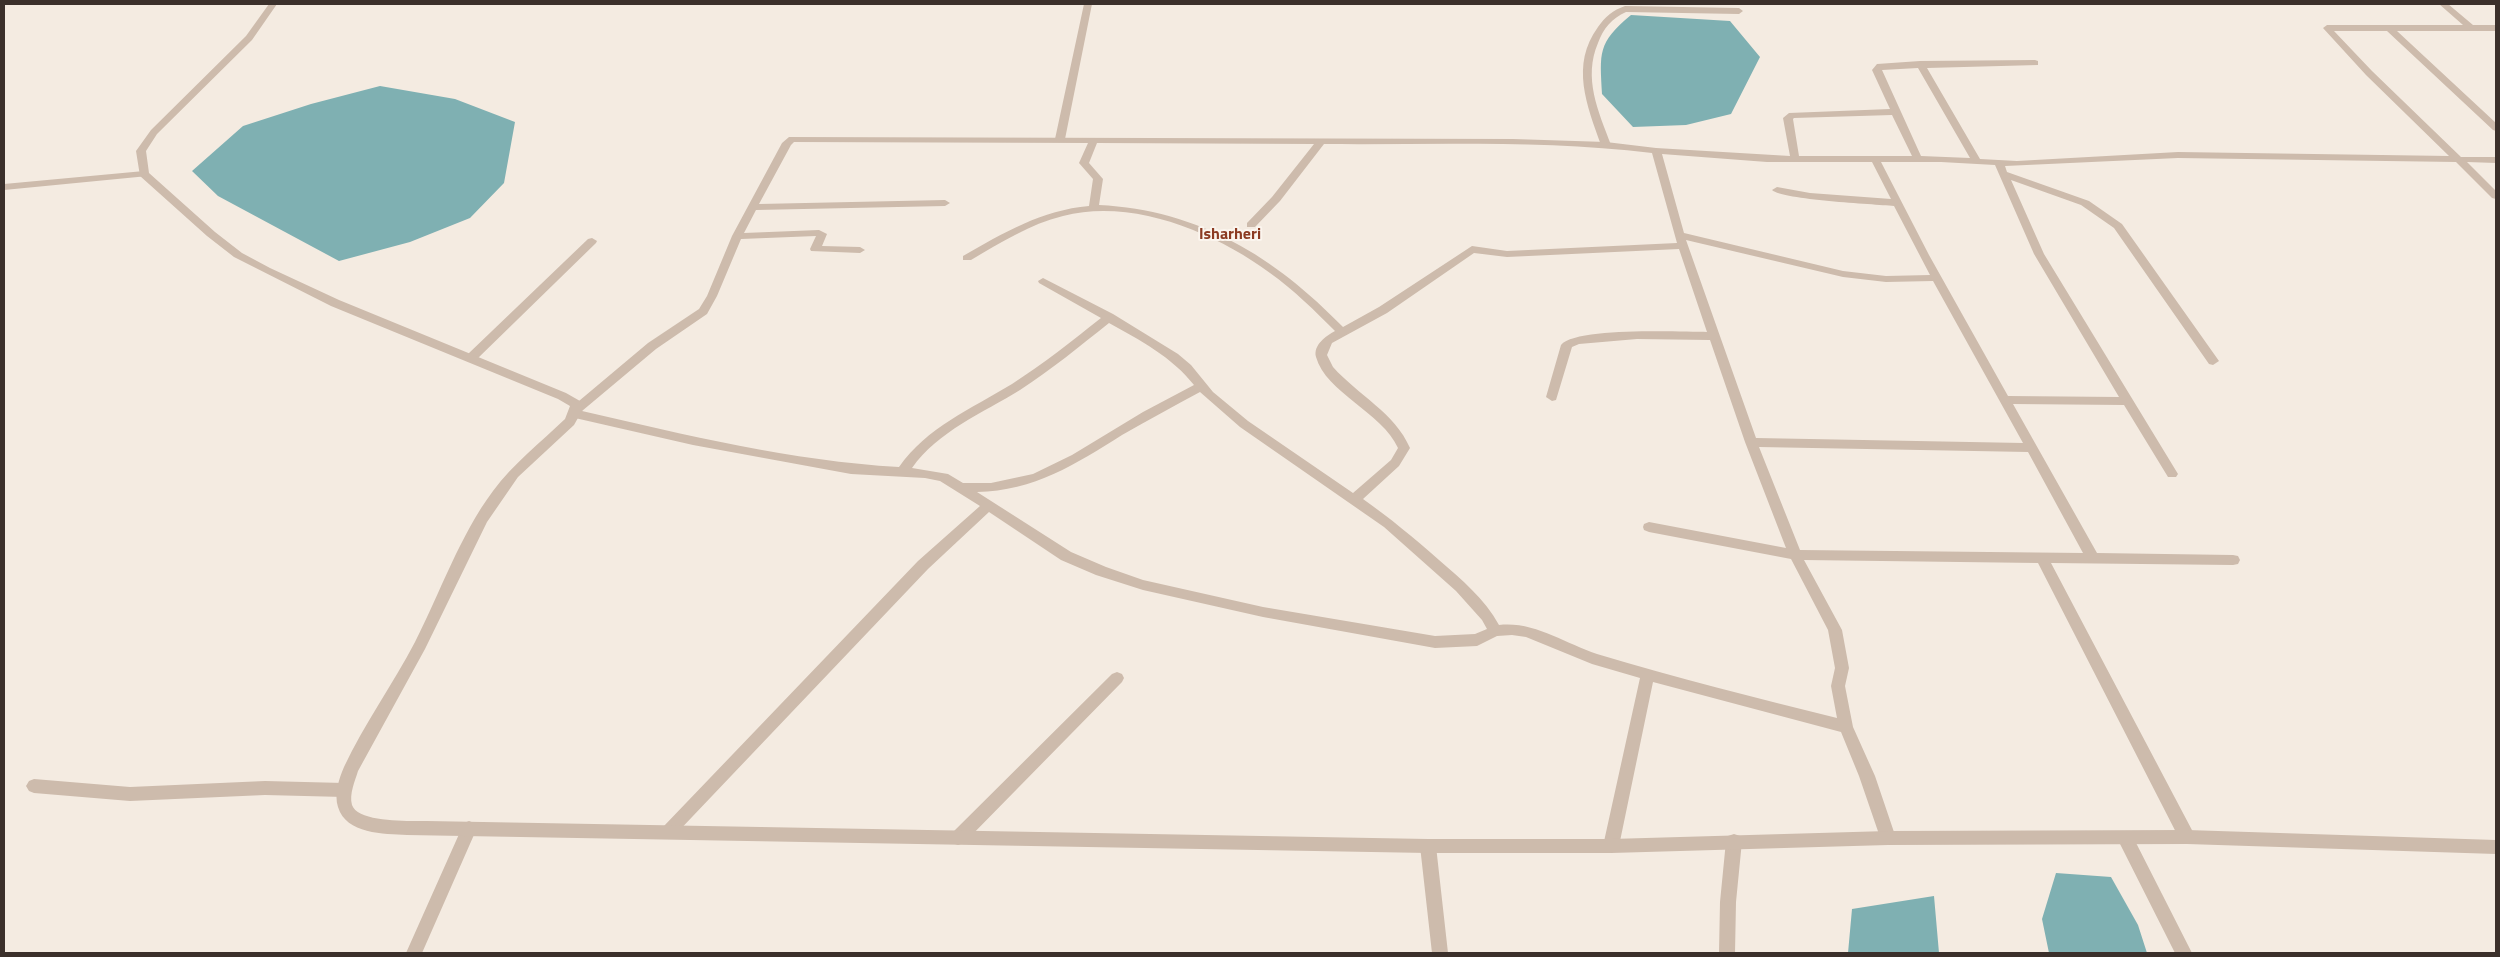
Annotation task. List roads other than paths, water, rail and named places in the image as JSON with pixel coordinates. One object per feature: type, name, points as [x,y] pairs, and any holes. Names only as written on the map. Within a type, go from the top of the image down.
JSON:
[{"type":"street","points":[[273,4],[249,38],[154,132],[141,151],[144,174],[177,206],[238,255],[336,303],[472,357],[562,396],[576,404],[576,412]]},
{"type":"street","points":[[1060,139],[1088,4]]},
{"type":"street","points":[[2443,4],[2471,28]]},
{"type":"street","points":[[1606,145],[1584,77],[1589,51],[1602,27],[1616,12],[1625,9],[1739,11]]},
{"type":"street","points":[[2388,27],[2496,128]]},
{"type":"street","points":[[2496,28],[2327,28],[2369,73],[2496,196]]},
{"type":"street","points":[[1918,159],[1877,70],[1880,66],[2035,63]]},
{"type":"street","points":[[1920,64],[1977,162]]},
{"type":"street","points":[[1795,159],[1788,118],[1792,115],[1896,112]]},
{"type":"street","points":[[2213,361],[2118,226],[2085,203],[2001,169],[1977,162],[1918,159],[1725,157],[1606,145],[1060,139],[792,139],[787,143],[737,236],[712,296],[703,311],[652,346],[576,412],[562,430],[514,474],[497,494],[481,520],[420,645],[351,769],[344,790],[345,809],[351,816],[368,825],[958,838],[1428,846],[1611,846],[1888,838],[2187,837],[2496,847]]},
{"type":"street","points":[[1094,140],[1084,163],[1098,179],[1094,208]]},
{"type":"street","points":[[1251,226],[1276,199],[1321,141]]},
{"type":"street","points":[[1656,151],[1683,246],[1751,442],[1795,555],[1835,630],[1842,668],[1838,686],[1846,727],[1867,776],[1888,838]]},
{"type":"street","points":[[2001,169],[2178,155],[2496,160]]},
{"type":"street","points":[[1875,160],[2004,400],[2093,559]]},
{"type":"street","points":[[2001,169],[2038,254],[2172,474]]},
{"type":"street","points":[[4,187],[144,174]]},
{"type":"street","points":[[1777,190],[1810,196],[1897,203]]},
{"type":"street","points":[[753,206],[945,203]]},
{"type":"street","points":[[967,258],[1016,229],[1047,217],[1094,208],[1138,212],[1176,222],[1252,255],[1313,302],[1341,331]]},
{"type":"street","points":[[737,236],[818,233],[822,234],[814,249],[860,250]]},
{"type":"street","points":[[1680,235],[1843,274],[1886,279],[1938,278]]},
{"type":"street","points":[[472,357],[592,241]]},
{"type":"street","points":[[1355,499],[1395,463],[1404,448],[1403,441],[1355,396],[1322,357],[1322,348],[1328,340],[1341,331],[1383,310],[1472,249],[1507,254],[1683,246]]},
{"type":"street","points":[[1043,281],[1109,317],[1168,353],[1187,368],[1201,386],[1244,424],[1389,524],[1461,587],[1487,616],[1495,631]]},
{"type":"street","points":[[902,471],[909,460],[930,440],[1044,367],[1109,317]]},
{"type":"street","points":[[1552,397],[1567,345],[1572,341],[1607,338],[1714,336]]},
{"type":"street","points":[[963,488],[992,489],[1044,475],[1078,459],[1140,418],[1201,386]]},
{"type":"street","points":[[2004,400],[2128,401]]},
{"type":"street","points":[[576,412],[685,439],[851,469],[902,471],[944,477],[1066,556],[1101,571],[1142,585],[1263,612],[1427,642],[1477,640],[1495,631],[1512,629],[1528,632],[1592,658],[1846,727]]},
{"type":"street","points":[[1751,442],[2031,448]]},
{"type":"street","points":[[668,832],[922,565],[988,506]]},
{"type":"street","points":[[1650,527],[1795,555],[2233,560]]},
{"type":"street","points":[[2042,558],[2187,837]]},
{"type":"street","points":[[1611,846],[1648,674]]},
{"type":"street","points":[[958,838],[1117,678]]},
{"type":"street","points":[[34,786],[130,794],[265,788],[344,790]]},
{"type":"street","points":[[414,953],[469,828]]},
{"type":"street","points":[[2125,838],[2184,953]]},
{"type":"street","points":[[1727,953],[1728,902],[1734,841]]},
{"type":"street","points":[[1428,846],[1440,953]]},
{"type":"water","points":[[1631,15],[1730,21],[1760,57],[1731,114],[1686,125],[1633,127],[1602,94],[1601,68],[1601,58],[1606,41]]},
{"type":"water","points":[[380,86],[455,99],[515,122],[504,183],[470,218],[410,242],[339,261],[218,196],[192,171],[243,126],[311,104]]},
{"type":"water","points":[[2056,873],[2111,877],[2138,925],[2147,953],[2049,953],[2042,919]]},
{"type":"water","points":[[1934,896],[1939,953],[1848,953],[1852,909]]},
{"type":"district","name":"Isharheri","points":[[1230,235]]}]
